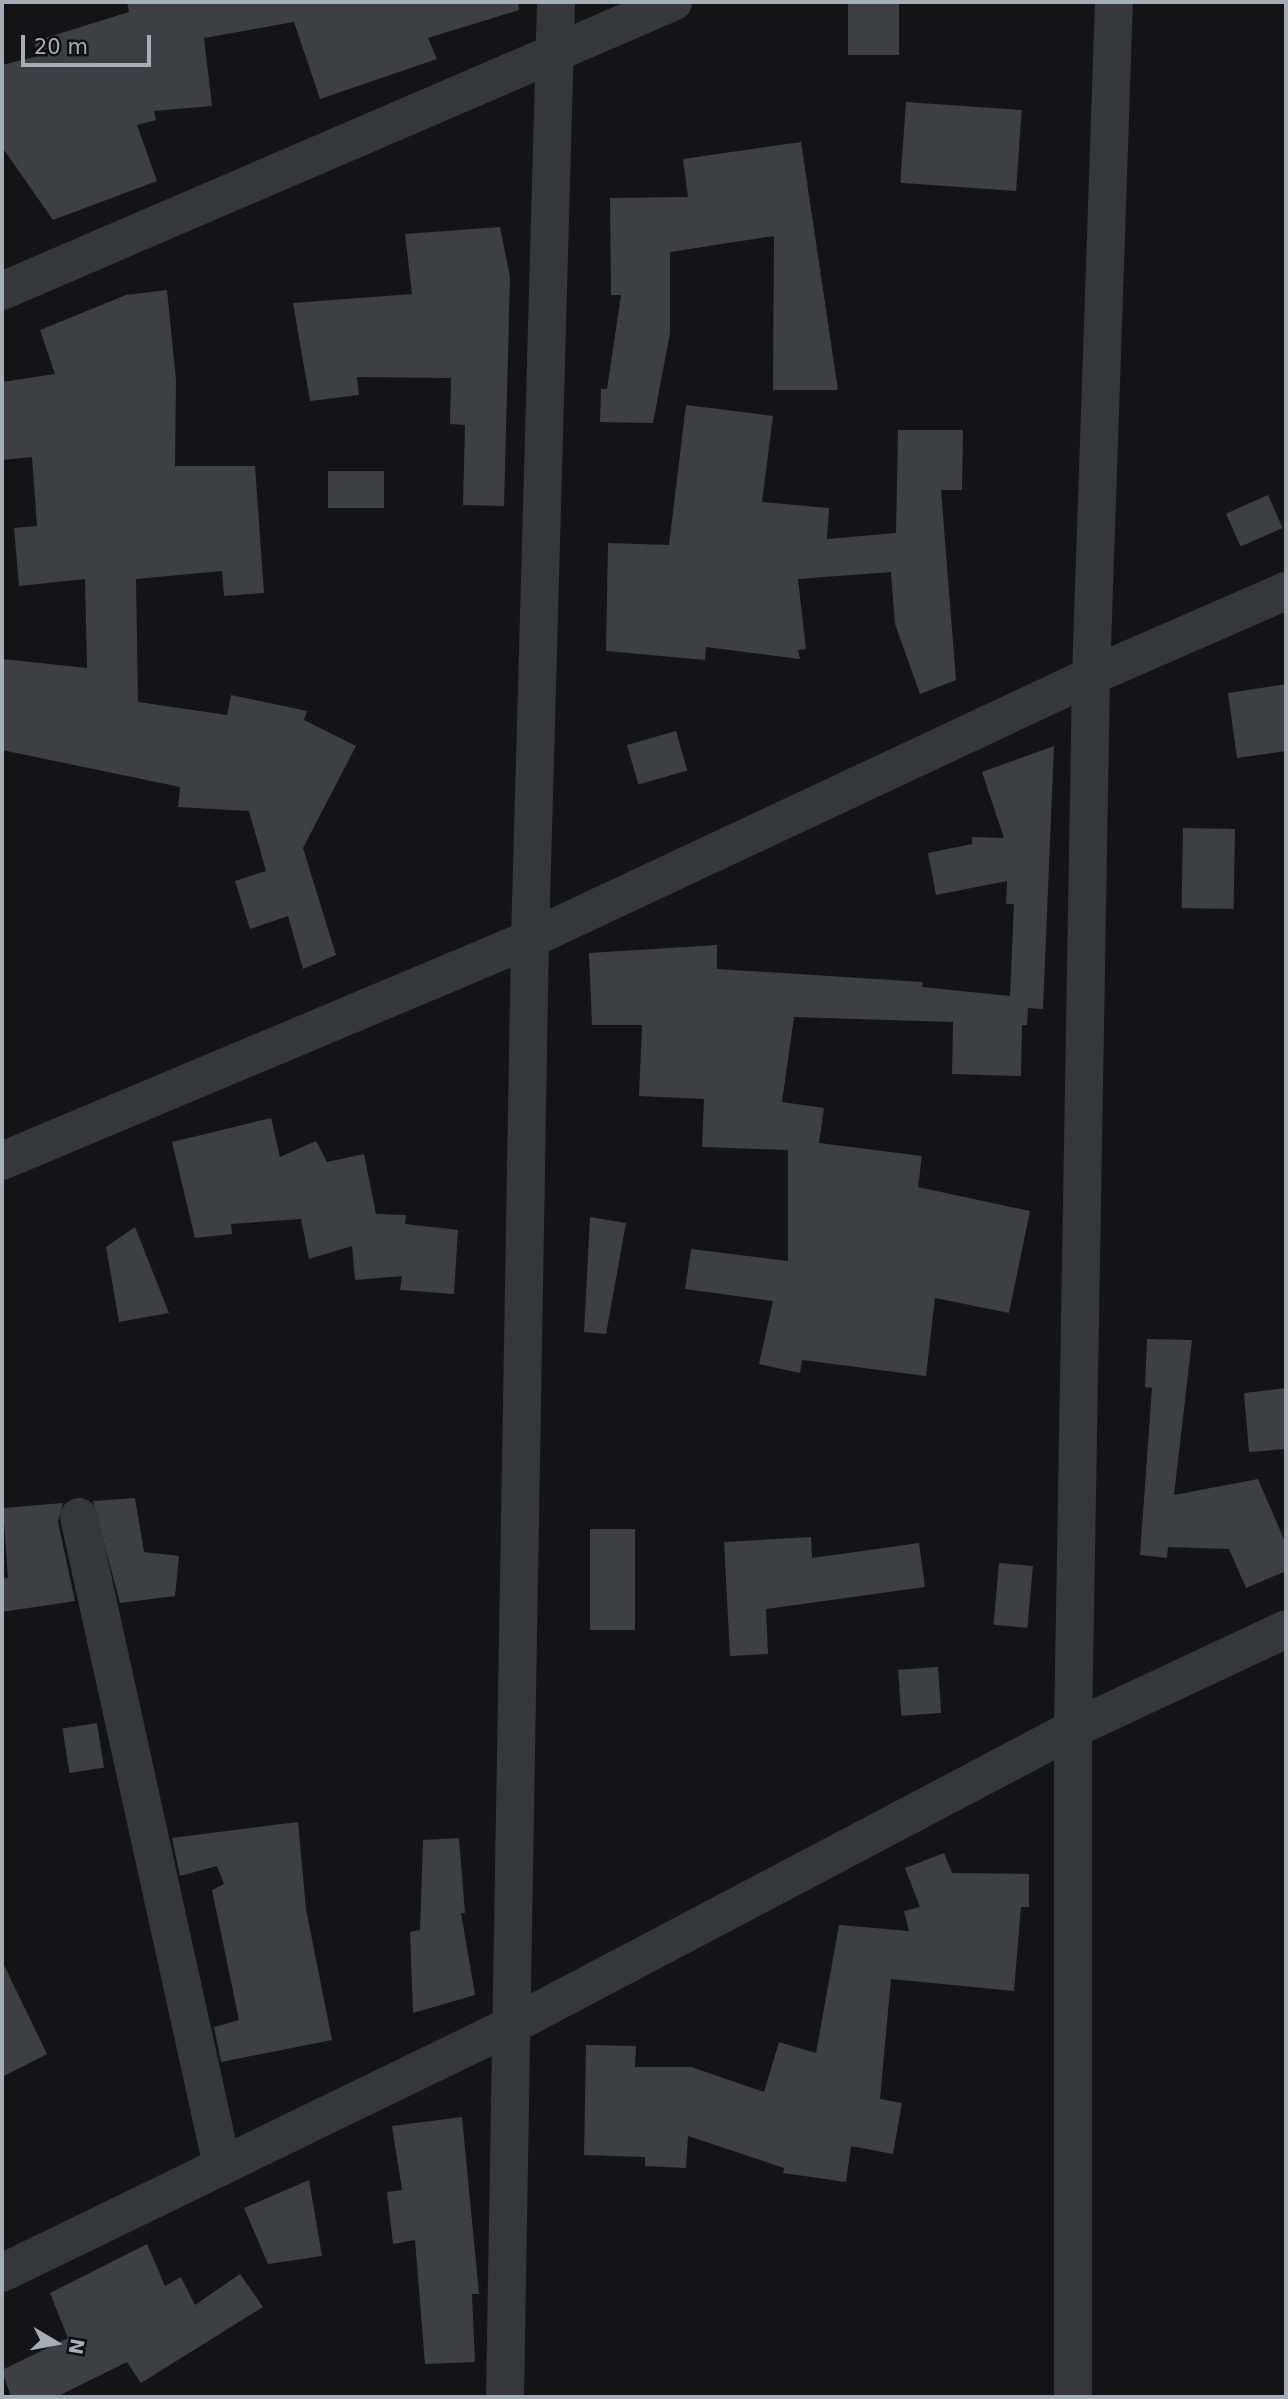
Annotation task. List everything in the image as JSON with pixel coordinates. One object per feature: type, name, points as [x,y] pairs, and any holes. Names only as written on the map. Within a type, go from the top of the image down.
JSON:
[{"type":"street","points":[[505,2397],[530,939],[557,54],[556,2]]},
{"type":"street","points":[[2,291],[673,2]]},
{"type":"street","points":[[1073,2397],[1073,1729],[1091,676],[1114,2]]},
{"type":"street","points":[[2,1161],[530,939],[1091,676],[1286,591]]},
{"type":"street","points":[[79,1517],[222,2166]]},
{"type":"street","points":[[2,2273],[510,2026],[1073,1729],[1286,1629]]},
{"type":"building","points":[[127,2],[518,2],[519,10],[428,38],[437,59],[320,99],[294,22],[204,38],[212,106],[154,111],[156,120],[137,125],[157,181],[53,220],[2,147],[2,65],[42,55],[32,42],[129,12]]},
{"type":"building","points":[[848,2],[899,2],[899,55],[848,55]]},
{"type":"building","points":[[906,102],[1022,110],[1016,191],[900,183]]},
{"type":"building","points":[[801,142],[838,390],[773,390],[774,236],[670,252],[670,333],[653,423],[600,422],[601,389],[607,389],[621,295],[611,295],[610,198],[688,197],[683,159]]},
{"type":"building","points":[[500,227],[510,277],[504,506],[463,505],[465,425],[450,424],[451,378],[357,377],[359,395],[310,401],[293,303],[412,294],[405,234]]},
{"type":"building","points":[[167,290],[176,380],[175,466],[255,466],[264,593],[224,596],[222,571],[136,579],[138,702],[227,715],[231,695],[307,711],[304,720],[356,746],[303,848],[336,955],[303,969],[288,916],[250,929],[235,881],[266,871],[249,811],[178,807],[180,787],[2,750],[2,659],[87,668],[85,579],[19,586],[14,528],[37,526],[32,457],[2,460],[2,382],[55,374],[40,330],[126,295]]},
{"type":"building","points":[[686,405],[773,416],[762,502],[829,508],[827,539],[896,533],[898,430],[963,430],[962,490],[941,490],[956,680],[920,694],[895,624],[891,572],[798,579],[806,649],[798,650],[800,659],[706,647],[705,660],[606,651],[608,543],[669,545]]},
{"type":"building","points":[[328,471],[384,471],[384,508],[328,508]]},
{"type":"building","points":[[1268,495],[1283,528],[1241,547],[1226,514]]},
{"type":"building","points":[[1286,684],[1286,751],[1237,758],[1228,693]]},
{"type":"building","points":[[676,731],[687,770],[638,784],[627,745]]},
{"type":"building","points":[[1054,746],[1043,1009],[1028,1008],[1027,1025],[1022,1025],[1021,1076],[952,1074],[953,1022],[794,1017],[782,1102],[824,1108],[819,1143],[922,1156],[918,1187],[1030,1211],[1009,1313],[935,1298],[926,1376],[802,1360],[800,1373],[759,1364],[773,1301],[685,1289],[691,1249],[788,1261],[788,1150],[702,1147],[704,1099],[639,1096],[642,1025],[592,1025],[589,953],[717,945],[717,969],[923,982],[922,987],[1010,996],[1014,904],[1006,904],[1007,881],[936,895],[928,853],[972,844],[972,837],[1004,838],[982,772]]},
{"type":"building","points":[[1183,828],[1235,829],[1234,909],[1182,908]]},
{"type":"building","points":[[271,1118],[280,1157],[316,1141],[327,1162],[364,1154],[376,1214],[406,1215],[405,1224],[458,1230],[454,1294],[400,1290],[402,1276],[355,1280],[352,1246],[309,1259],[301,1219],[231,1224],[232,1234],[195,1238],[172,1142]]},
{"type":"building","points":[[590,1217],[626,1223],[606,1334],[584,1332]]},
{"type":"building","points":[[135,1227],[169,1313],[119,1322],[106,1247]]},
{"type":"building","points":[[1147,1339],[1192,1340],[1174,1495],[1258,1479],[1286,1544],[1286,1571],[1246,1588],[1229,1549],[1168,1547],[1167,1558],[1140,1555],[1152,1388],[1145,1387]]},
{"type":"building","points":[[1286,1388],[1286,1449],[1249,1452],[1244,1393]]},
{"type":"building","points":[[135,1498],[144,1552],[179,1556],[175,1596],[120,1603],[93,1501]]},
{"type":"building","points":[[63,1503],[58,1522],[75,1601],[2,1612],[2,1579],[8,1578],[3,1508]]},
{"type":"building","points":[[590,1529],[635,1529],[635,1630],[590,1630]]},
{"type":"building","points":[[811,1537],[812,1558],[919,1543],[925,1587],[766,1609],[768,1654],[730,1656],[724,1542]]},
{"type":"building","points":[[999,1563],[1033,1566],[1027,1628],[994,1625]]},
{"type":"building","points":[[938,1667],[941,1713],[901,1716],[898,1670]]},
{"type":"building","points":[[97,1723],[104,1767],[69,1773],[62,1728]]},
{"type":"building","points":[[298,1822],[306,1909],[332,2040],[221,2062],[214,2027],[239,2020],[212,1890],[224,1884],[217,1866],[180,1876],[172,1838]]},
{"type":"building","points":[[459,1838],[465,1913],[461,1913],[475,1995],[413,2013],[410,1932],[420,1930],[423,1840]]},
{"type":"building","points":[[944,1853],[952,1873],[1029,1874],[1029,1907],[1021,1907],[1014,1991],[891,1979],[880,2099],[902,2103],[893,2154],[851,2146],[846,2182],[783,2173],[784,2168],[688,2136],[686,2168],[645,2166],[645,2157],[584,2155],[586,2045],[636,2046],[635,2067],[691,2067],[764,2092],[779,2042],[816,2053],[839,1925],[909,1931],[904,1911],[920,1907],[905,1868]]},
{"type":"building","points":[[2,1961],[47,2054],[2,2077]]},
{"type":"building","points":[[462,2117],[479,2294],[472,2294],[475,2362],[425,2364],[415,2240],[393,2244],[387,2192],[402,2190],[392,2126]]},
{"type":"building","points":[[309,2180],[322,2256],[268,2264],[244,2208]]},
{"type":"building","points":[[147,2244],[165,2286],[181,2277],[195,2305],[240,2274],[263,2307],[141,2383],[127,2362],[56,2397],[11,2397],[2,2370],[68,2338],[50,2293]]}]
